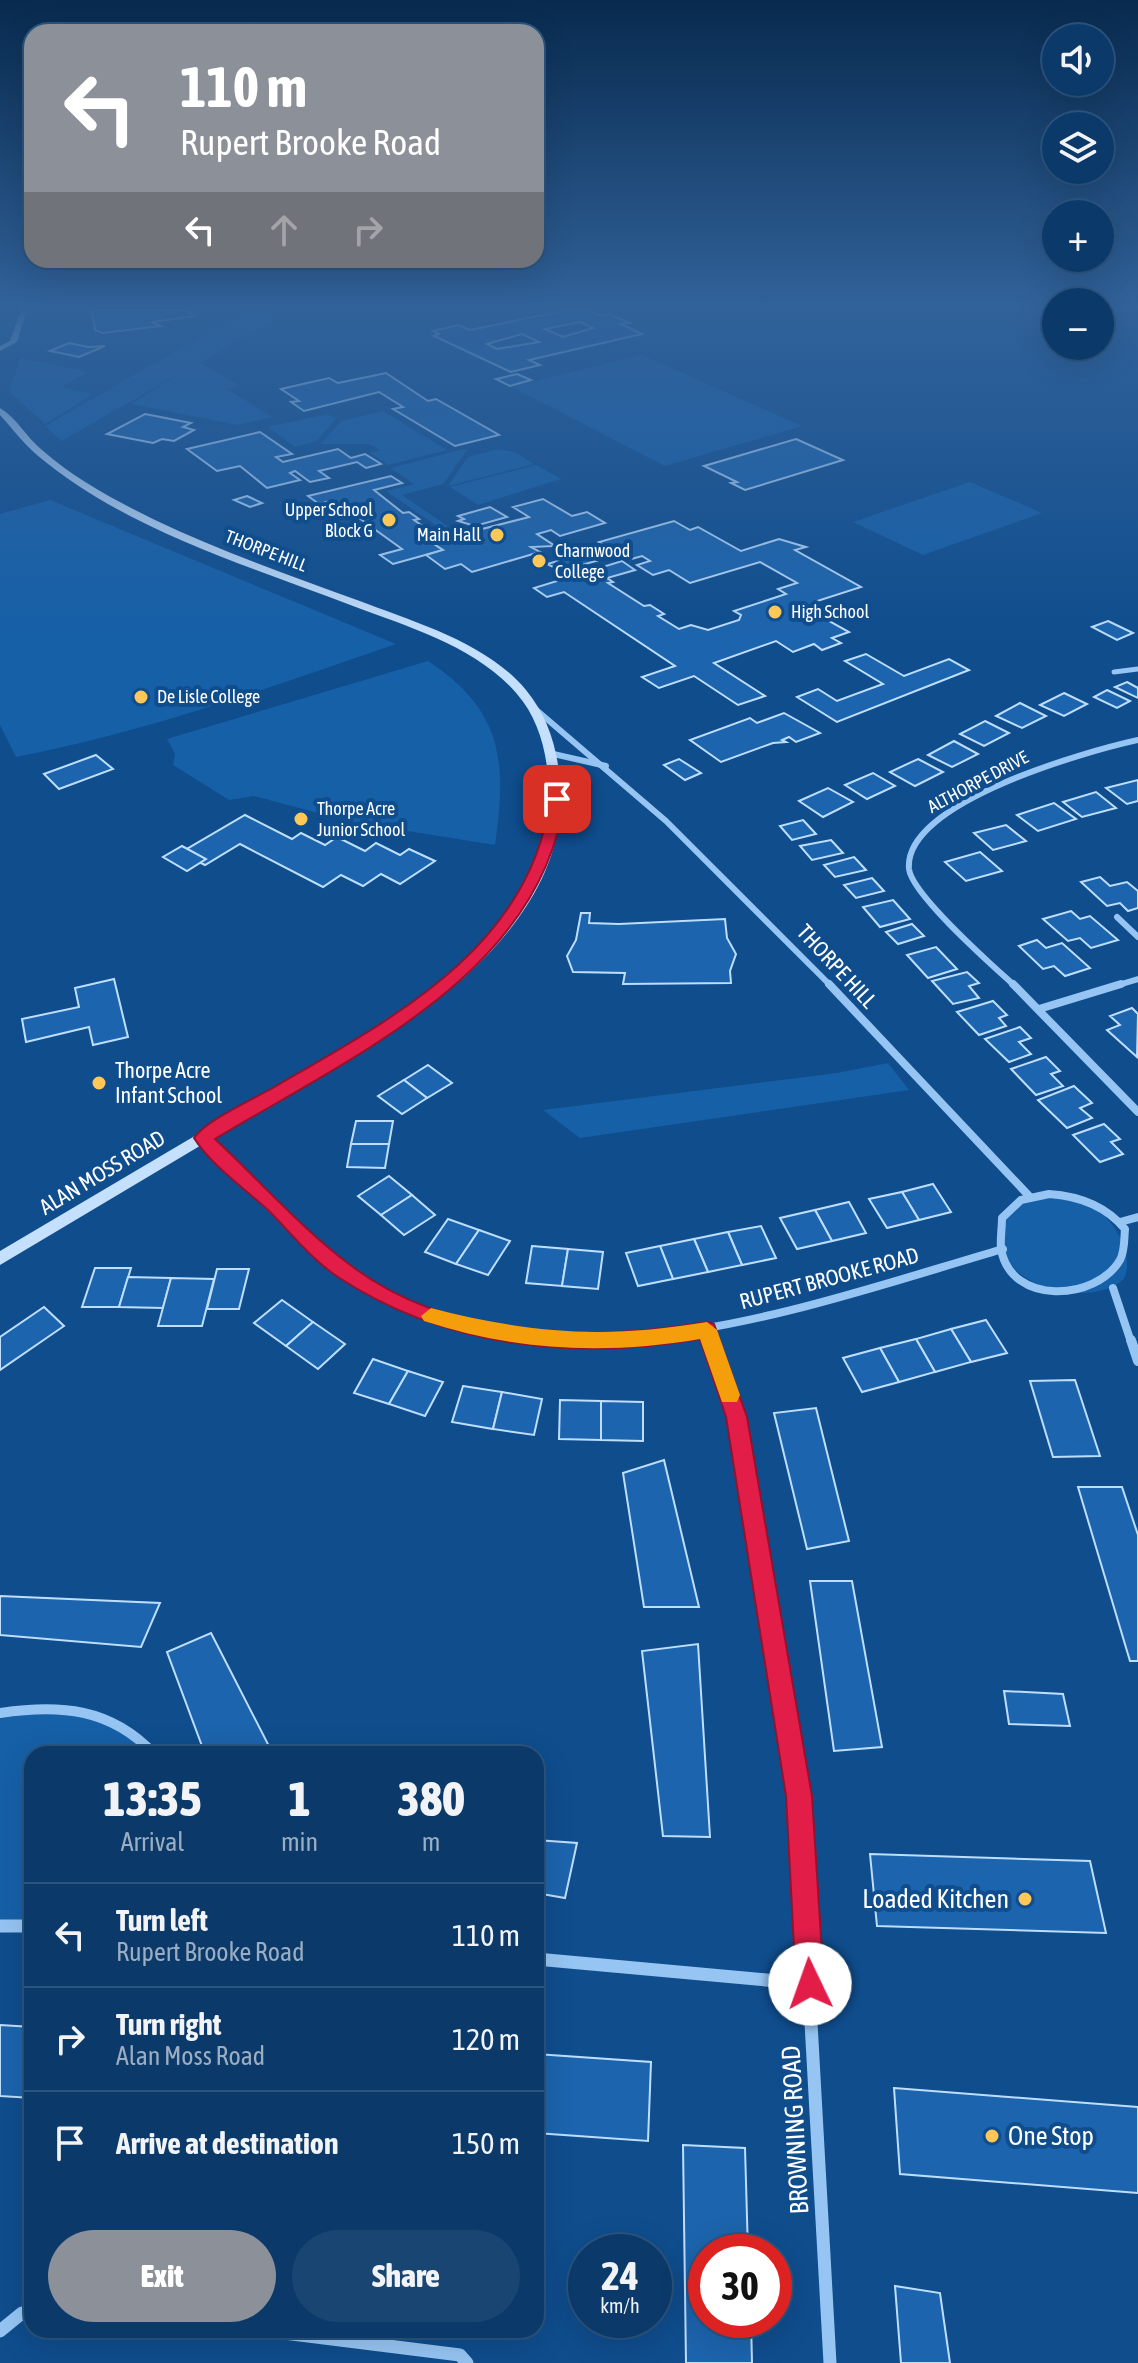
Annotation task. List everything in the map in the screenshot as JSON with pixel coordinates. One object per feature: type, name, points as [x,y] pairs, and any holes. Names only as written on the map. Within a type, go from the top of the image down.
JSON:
[{"type":"street","name":"THORPE HILL","points":[[10,420],[42,454],[101,495],[173,531],[441,640],[493,669],[521,690],[549,753]]},
{"type":"street","points":[[1114,672],[1138,669]]},
{"type":"street","name":"THORPE HILL","points":[[530,705],[611,768],[763,916],[1030,1197]]},
{"type":"street","name":"ALTHORPE DRIVE","points":[[1138,740],[1101,747],[1024,774],[920,832],[911,845],[907,859],[909,872],[917,886],[1138,1112]]},
{"type":"street","points":[[549,753],[611,768]]},
{"type":"street","name":"ALAN MOSS ROAD","points":[[0,1259],[403,1019],[476,958],[515,911],[540,868],[553,828],[557,799],[549,753]]},
{"type":"street","points":[[1117,917],[1138,937]]},
{"type":"street","points":[[1039,1009],[1138,979]]},
{"type":"street","name":"RUPERT BROOKE ROAD","points":[[203,1138],[343,1270],[400,1303],[438,1318],[521,1338],[566,1342],[653,1339],[707,1330],[1003,1249]]},
{"type":"street","points":[[1134,1248],[1120,1222],[1107,1211],[1074,1197],[1030,1197],[1013,1205],[1002,1218],[999,1232],[1003,1249],[1017,1269],[1050,1288],[1078,1294],[1117,1285],[1138,1361]]},
{"type":"street","points":[[1120,1222],[1138,1217]]},
{"type":"street","name":"BROWNING ROAD","points":[[707,1330],[737,1417],[799,1796],[830,2363]]},
{"type":"street","points":[[0,1713],[41,1705],[98,1712],[143,1739],[148,1746]]},
{"type":"street","points":[[0,1926],[24,1926]]},
{"type":"street","points":[[544,1960],[810,1984]]},
{"type":"street","points":[[0,2331],[24,2313]]},
{"type":"street","points":[[324,2338],[460,2355],[467,2363]]},
{"type":"shaded area","points":[[55,420],[98,420],[62,441],[45,426]]},
{"type":"shaded area","points":[[214,420],[258,420],[238,425]]},
{"type":"shaded area","points":[[299,420],[334,420],[317,441],[295,447],[268,427]]},
{"type":"shaded area","points":[[398,420],[447,450],[388,465],[370,453],[380,450],[369,444],[321,444],[341,421]]},
{"type":"shaded area","points":[[576,420],[789,420],[802,426],[665,466]]},
{"type":"shaded area","points":[[499,449],[516,453],[534,464],[448,486],[468,457]]},
{"type":"shaded area","points":[[467,450],[443,484],[402,495],[449,527],[441,529],[386,491],[414,484],[391,468]]},
{"type":"shaded area","points":[[536,465],[561,479],[478,505],[450,487]]},
{"type":"shaded area","points":[[970,482],[1042,513],[923,555],[853,522]]},
{"type":"shaded area","name":"De Lisle College","points":[[50,500],[396,644],[160,722],[16,757],[0,725],[0,514]]},
{"type":"shaded area","points":[[428,661],[472,699],[494,740],[500,788],[495,845],[352,822],[254,796],[229,800],[173,765],[175,754],[167,739]]},
{"type":"shaded area","points":[[888,1063],[909,1090],[580,1138],[543,1110],[837,1073]]},
{"type":"shaded area","points":[[1068,1196],[1096,1208],[1122,1241],[1127,1267],[1124,1279],[1094,1292],[1075,1293],[1038,1284],[1022,1275],[1010,1263],[1003,1249],[1002,1218],[1030,1197]]},
{"type":"shaded area","points":[[41,1705],[89,1712],[117,1722],[147,1746],[24,1746],[24,1926],[0,1926],[0,1713]]},
{"type":"building","points":[[133,420],[177,420],[191,423],[183,427],[194,430],[174,441],[162,439],[153,443],[107,434]]},
{"type":"building","points":[[412,420],[473,420],[499,435],[455,446]]},
{"type":"building","points":[[260,432],[292,454],[276,457],[283,462],[338,449],[351,458],[365,454],[381,464],[366,468],[357,462],[319,471],[329,478],[310,482],[295,471],[290,473],[300,480],[267,488],[240,466],[217,471],[187,449]]},
{"type":"building","points":[[796,439],[843,460],[745,490],[731,483],[737,482],[704,466]]},
{"type":"building","name":"Upper School Block G","points":[[391,476],[402,483],[374,490],[403,513],[409,512],[419,519],[414,520],[441,539],[431,542],[443,550],[393,564],[380,555],[402,549],[334,500],[319,504],[308,496]]},
{"type":"building","points":[[247,496],[262,503],[250,507],[234,500]]},
{"type":"building","name":"Main Hall","points":[[543,499],[572,516],[587,512],[605,523],[560,536],[551,530],[537,534],[555,546],[531,547],[540,552],[472,572],[461,564],[445,569],[426,555],[443,550],[431,542],[529,517],[513,507]]},
{"type":"building","points":[[490,507],[507,517],[475,526],[458,521],[464,519],[458,516]]},
{"type":"building","name":"High School","points":[[674,521],[690,530],[698,527],[741,551],[779,539],[806,547],[795,550],[861,587],[814,602],[822,607],[811,611],[849,632],[832,638],[841,643],[822,650],[814,644],[793,652],[776,641],[714,663],[765,696],[738,705],[694,676],[659,688],[642,677],[675,666],[564,592],[547,597],[534,588],[622,561],[635,570],[607,578],[613,582],[608,583],[644,606],[650,605],[664,614],[658,616],[679,629],[691,625],[708,630],[739,620],[741,615],[734,611],[786,594],[778,589],[797,583],[760,562],[690,583],[669,570],[653,575],[637,565],[650,561],[642,556],[628,560],[599,542]]},
{"type":"building","points":[[583,554],[596,561],[561,571],[547,564]]},
{"type":"building","points":[[1108,621],[1133,633],[1117,640],[1092,627]]},
{"type":"building","points":[[866,654],[904,676],[949,659],[969,670],[837,722],[797,697],[818,689],[837,701],[883,684],[845,661]]},
{"type":"building","points":[[1127,682],[1138,688],[1138,698],[1115,687]]},
{"type":"building","points":[[1107,690],[1130,701],[1117,708],[1094,697]]},
{"type":"building","points":[[1064,693],[1087,704],[1064,716],[1040,705]]},
{"type":"building","points":[[1020,703],[1046,716],[1022,728],[996,716]]},
{"type":"building","points":[[784,713],[820,733],[796,742],[789,737],[782,740],[786,742],[773,743],[721,762],[690,740],[750,718],[757,723]]},
{"type":"building","points":[[985,721],[1009,733],[984,746],[960,734]]},
{"type":"building","points":[[954,741],[978,754],[952,767],[928,755]]},
{"type":"building","points":[[96,755],[113,769],[59,789],[44,774]]},
{"type":"building","points":[[679,759],[701,773],[685,780],[664,765]]},
{"type":"building","points":[[918,759],[943,772],[915,786],[890,772]]},
{"type":"building","points":[[873,773],[895,786],[867,799],[845,785]]},
{"type":"building","points":[[1138,780],[1138,801],[1127,804],[1106,788]]},
{"type":"building","points":[[828,788],[853,802],[823,817],[799,801]]},
{"type":"building","points":[[1096,792],[1116,808],[1082,817],[1063,802]]},
{"type":"building","points":[[1054,803],[1076,819],[1038,831],[1017,815]]},
{"type":"building","points":[[245,815],[292,839],[301,833],[325,845],[337,837],[365,851],[376,843],[400,855],[409,849],[435,861],[400,884],[381,874],[363,886],[341,875],[323,887],[240,844],[205,865],[180,853]]},
{"type":"building","points":[[803,820],[816,834],[792,840],[780,826]]},
{"type":"building","points":[[1006,825],[1026,841],[993,850],[974,833]]},
{"type":"building","points":[[831,840],[843,853],[812,860],[800,846]]},
{"type":"building","points":[[182,846],[206,859],[187,871],[163,857]]},
{"type":"building","points":[[980,852],[1002,871],[966,881],[945,862]]},
{"type":"building","points":[[854,857],[866,870],[835,877],[824,865]]},
{"type":"building","points":[[1100,877],[1110,886],[1127,882],[1138,891],[1138,908],[1128,911],[1120,903],[1107,906],[1081,882]]},
{"type":"building","points":[[872,878],[884,891],[856,898],[844,885]]},
{"type":"building","points":[[893,900],[910,919],[880,927],[863,907]]},
{"type":"building","points":[[1071,911],[1080,919],[1090,916],[1118,940],[1091,948],[1080,938],[1068,941],[1043,919]]},
{"type":"building","points":[[581,913],[590,913],[589,923],[725,919],[727,938],[736,954],[730,971],[731,983],[623,984],[625,973],[573,972],[567,956],[576,940]]},
{"type":"building","points":[[912,924],[924,936],[898,944],[886,932]]},
{"type":"building","points":[[1037,940],[1046,948],[1062,943],[1090,968],[1065,976],[1054,966],[1043,969],[1019,946]]},
{"type":"building","points":[[936,947],[957,969],[928,978],[907,955]]},
{"type":"building","points":[[967,972],[979,983],[969,986],[979,998],[953,1004],[932,981]]},
{"type":"building","points":[[114,979],[128,1037],[93,1045],[89,1027],[26,1042],[22,1019],[79,1007],[75,988]]},
{"type":"building","points":[[993,1001],[1007,1015],[999,1018],[1006,1026],[979,1035],[957,1012]]},
{"type":"building","points":[[1132,1008],[1138,1014],[1137,1057],[1107,1030],[1120,1025],[1110,1016]]},
{"type":"building","points":[[1020,1027],[1031,1038],[1019,1042],[1031,1054],[1009,1062],[985,1039]]},
{"type":"building","points":[[1046,1057],[1060,1071],[1051,1074],[1063,1086],[1036,1095],[1011,1069]]},
{"type":"building","points":[[428,1065],[452,1083],[427,1098],[404,1080]]},
{"type":"building","points":[[404,1080],[427,1098],[402,1114],[378,1096]]},
{"type":"building","points":[[1074,1086],[1092,1103],[1080,1108],[1092,1118],[1067,1128],[1038,1100]]},
{"type":"building","points":[[356,1121],[393,1121],[389,1144],[351,1144]]},
{"type":"building","points":[[1104,1124],[1120,1139],[1111,1142],[1123,1154],[1100,1162],[1073,1135]]},
{"type":"building","points":[[351,1144],[389,1144],[385,1168],[347,1167]]},
{"type":"building","points":[[389,1176],[412,1195],[381,1215],[358,1196]]},
{"type":"building","points":[[933,1184],[951,1212],[919,1220],[902,1192]]},
{"type":"building","points":[[902,1192],[919,1220],[887,1228],[869,1199]]},
{"type":"building","points":[[412,1195],[435,1215],[404,1235],[381,1215]]},
{"type":"building","points":[[849,1202],[866,1233],[832,1241],[815,1210]]},
{"type":"building","points":[[815,1210],[832,1241],[797,1249],[780,1218]]},
{"type":"building","points":[[448,1219],[479,1230],[456,1264],[425,1252]]},
{"type":"building","points":[[761,1226],[776,1258],[742,1265],[728,1232]]},
{"type":"building","points":[[479,1230],[510,1241],[488,1275],[456,1264]]},
{"type":"building","points":[[728,1232],[742,1265],[708,1272],[694,1239]]},
{"type":"building","points":[[694,1239],[708,1272],[673,1279],[660,1246]]},
{"type":"building","points":[[532,1246],[568,1249],[562,1286],[526,1283]]},
{"type":"building","points":[[660,1246],[673,1279],[638,1286],[626,1253]]},
{"type":"building","points":[[568,1249],[603,1252],[598,1289],[562,1286]]},
{"type":"building","points":[[95,1268],[131,1268],[119,1307],[82,1307]]},
{"type":"building","points":[[217,1269],[249,1269],[239,1309],[207,1309]]},
{"type":"building","points":[[128,1277],[171,1278],[163,1308],[119,1307]]},
{"type":"building","points":[[171,1278],[214,1279],[202,1326],[158,1326]]},
{"type":"building","points":[[282,1300],[313,1322],[286,1346],[254,1323]]},
{"type":"building","points":[[44,1307],[64,1326],[0,1370],[0,1337]]},
{"type":"building","points":[[986,1320],[1007,1353],[971,1362],[951,1329]]},
{"type":"building","points":[[313,1322],[345,1344],[318,1369],[286,1346]]},
{"type":"building","points":[[951,1329],[971,1362],[935,1372],[916,1339]]},
{"type":"building","points":[[916,1339],[935,1372],[899,1382],[880,1348]]},
{"type":"building","points":[[880,1348],[899,1382],[862,1392],[843,1358]]},
{"type":"building","points":[[373,1359],[408,1371],[389,1404],[354,1393]]},
{"type":"building","points":[[408,1371],[443,1382],[425,1416],[389,1404]]},
{"type":"building","points":[[1075,1380],[1100,1456],[1053,1457],[1030,1381]]},
{"type":"building","points":[[463,1386],[502,1392],[493,1429],[452,1422]]},
{"type":"building","points":[[502,1392],[542,1399],[534,1435],[493,1429]]},
{"type":"building","points":[[560,1400],[601,1401],[601,1440],[559,1439]]},
{"type":"building","points":[[601,1401],[643,1402],[643,1441],[601,1440]]},
{"type":"building","points":[[816,1408],[849,1541],[807,1549],[774,1413]]},
{"type":"building","points":[[664,1460],[699,1607],[644,1607],[623,1473]]},
{"type":"building","points":[[1078,1487],[1122,1487],[1138,1535],[1138,1661],[1130,1661]]},
{"type":"building","points":[[810,1581],[852,1581],[882,1747],[834,1751]]},
{"type":"building","points":[[0,1596],[160,1603],[141,1647],[0,1635]]},
{"type":"building","points":[[211,1633],[269,1746],[202,1746],[167,1652]]},
{"type":"building","points":[[698,1644],[710,1837],[663,1836],[642,1651]]},
{"type":"building","points":[[1004,1691],[1063,1694],[1070,1726],[1009,1724]]},
{"type":"building","points":[[544,1841],[577,1843],[565,1898],[544,1894]]},
{"type":"building","points":[[870,1854],[1090,1861],[1106,1933],[877,1926]]},
{"type":"building","points":[[0,2025],[24,2026],[24,2098],[0,2096]]},
{"type":"building","points":[[544,2055],[651,2062],[648,2141],[544,2134]]},
{"type":"building","points":[[894,2088],[1138,2107],[1138,2193],[900,2174]]},
{"type":"building","points":[[683,2145],[745,2148],[747,2234],[688,2234],[688,2338],[751,2338],[752,2363],[686,2363]]},
{"type":"building","points":[[895,2286],[940,2293],[950,2363],[901,2363]]},
{"type":"slow traffic","points":[[431,1316],[521,1338],[566,1342],[653,1339],[707,1330],[729,1395]]},
{"type":"place","name":"Upper School Block G","points":[[389,520]]},
{"type":"place","name":"Main Hall","points":[[497,535]]},
{"type":"place","name":"Charnwood College","points":[[539,561]]},
{"type":"place","name":"High School","points":[[775,612]]},
{"type":"place","name":"De Lisle College","points":[[141,697]]},
{"type":"place","name":"Thorpe Acre Junior School","points":[[301,819]]},
{"type":"place","name":"Thorpe Acre Infant School","points":[[99,1083]]},
{"type":"place","name":"Loaded Kitchen","points":[[1025,1899]]},
{"type":"place","name":"One Stop","points":[[992,2136]]},
{"type":"route","points":[[557,799],[553,828],[535,879],[515,911],[476,958],[403,1019],[203,1138],[343,1270],[400,1303],[438,1318],[521,1338],[566,1342],[653,1339],[707,1330],[737,1417],[799,1796],[810,1984]]}]
